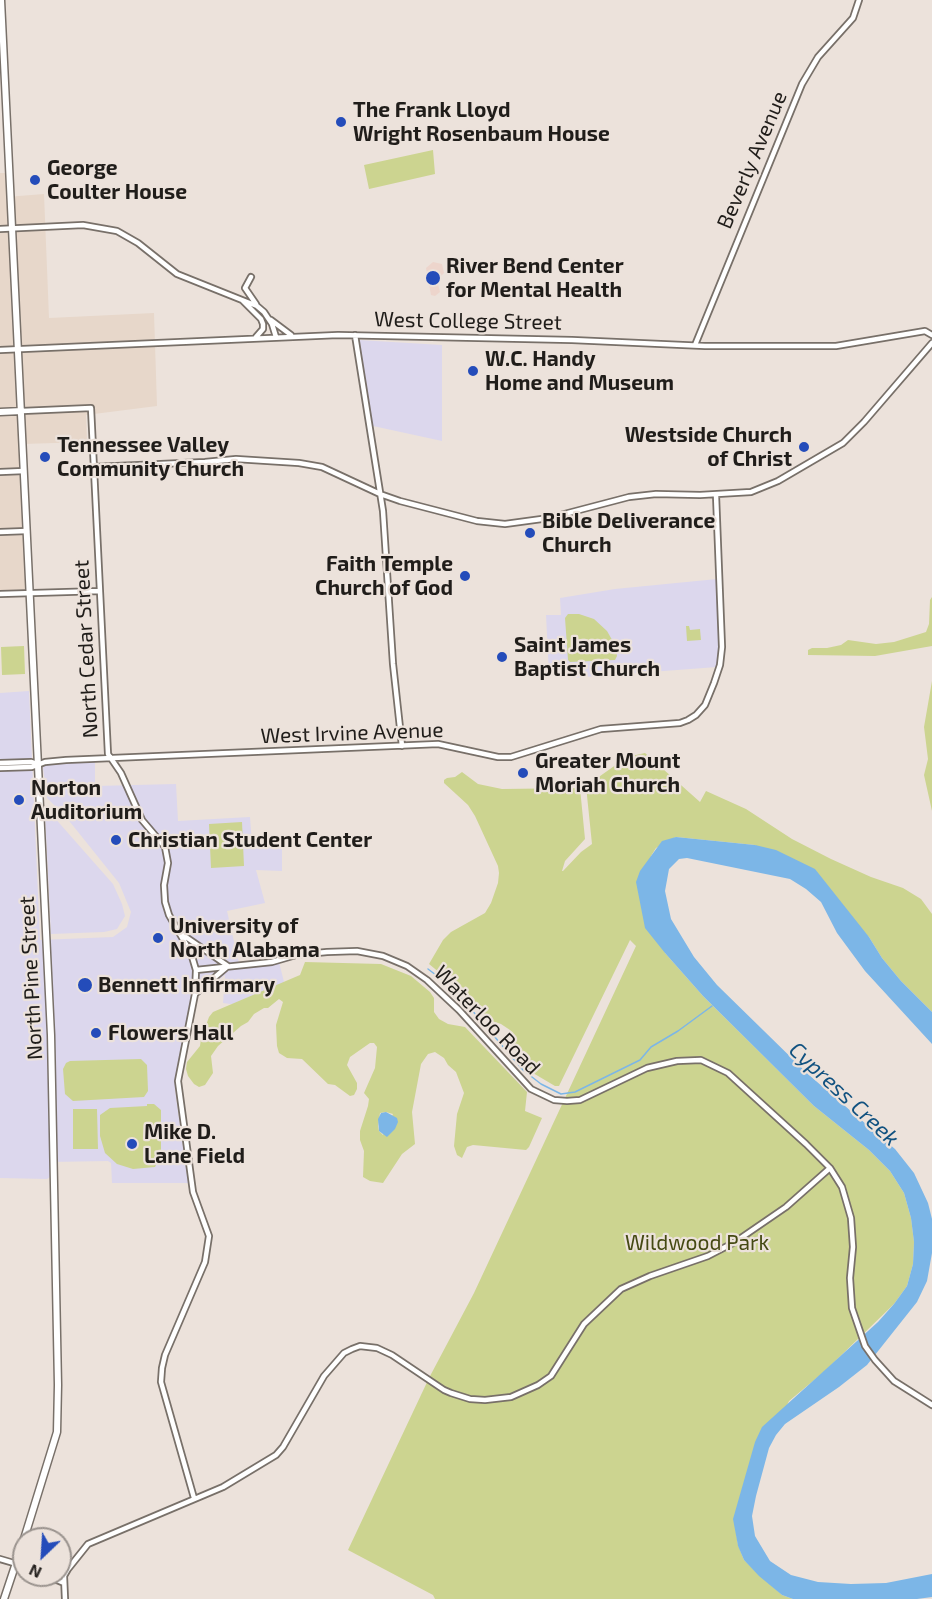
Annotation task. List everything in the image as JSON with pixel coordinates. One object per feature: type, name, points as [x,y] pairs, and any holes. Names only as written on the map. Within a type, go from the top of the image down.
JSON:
[{"type":"main road","name":"North Pine Street","points":[[1,0],[22,411],[53,1119],[58,1425],[43,1483],[28,1527]]},
{"type":"main road","points":[[0,412],[22,411]]},
{"type":"main road","name":"North Pine Street","points":[[4,1599],[12,1575]]},
{"type":"street","name":"Beverly Avenue","points":[[694,345],[802,84],[822,52],[853,18],[859,0]]},
{"type":"street","points":[[0,229],[83,225],[105,227],[126,235],[168,268],[185,278],[257,306]]},
{"type":"street","points":[[251,277],[245,284],[245,292],[268,318],[294,336]]},
{"type":"street","points":[[241,298],[264,324],[256,338]]},
{"type":"street","points":[[268,318],[276,337]]},
{"type":"street","name":"West College Street","points":[[0,350],[355,334],[694,345],[836,346],[926,331],[932,335]]},
{"type":"street","points":[[355,334],[383,511],[393,664],[402,746]]},
{"type":"street","points":[[94,467],[236,459],[299,463],[322,467],[380,494],[466,519],[505,524],[549,518],[629,497],[656,494],[716,495],[751,492],[778,481],[843,443],[932,343]]},
{"type":"street","name":"North Cedar Street","points":[[22,411],[91,408],[108,754],[121,773],[142,820],[165,847],[168,863],[164,885],[165,902],[169,915],[191,953],[196,970]]},
{"type":"street","points":[[0,472],[24,471]]},
{"type":"street","name":"West Irvine Avenue","points":[[38,764],[110,758],[438,744],[498,757],[511,757],[601,729],[680,723],[696,715],[705,705],[718,671],[722,647],[716,495]]},
{"type":"street","points":[[0,532],[27,531]]},
{"type":"street","points":[[0,594],[100,591]]},
{"type":"street","points":[[0,763],[31,762],[38,764]]},
{"type":"street","points":[[0,768],[32,767],[38,764]]},
{"type":"street","points":[[180,933],[228,966],[195,994]]},
{"type":"street","name":"Waterloo Road","points":[[196,970],[272,962],[327,952],[370,952],[395,960],[428,980],[531,1089],[554,1100],[580,1100],[647,1068],[677,1061],[701,1060],[733,1077],[830,1168],[842,1187],[851,1218],[852,1308],[865,1346],[902,1387],[932,1405]]},
{"type":"street","points":[[194,1498],[161,1382],[165,1355],[205,1262],[209,1236],[193,1191],[179,1095],[180,1068],[195,994],[196,970]]},
{"type":"street","points":[[72,1564],[88,1544],[234,1481],[276,1455],[324,1376],[344,1353],[360,1346],[377,1348],[392,1355],[451,1393],[470,1399],[485,1400],[511,1397],[538,1385],[551,1376],[584,1324],[621,1289],[650,1276],[708,1256],[735,1242],[786,1207],[830,1168]]},
{"type":"shaded area","points":[[0,173],[6,173],[6,197],[44,194],[49,318],[154,313],[157,406],[86,415],[87,442],[23,444],[33,596],[0,598]]},
{"type":"shaded area","name":"River Bend Center for Mental Health","points":[[433,262],[442,264],[444,273],[437,280],[440,292],[435,296],[431,295],[426,268]]},
{"type":"shaded area","points":[[359,340],[442,345],[442,441],[373,426]]},
{"type":"shaded area","points":[[717,579],[719,647],[717,667],[571,678],[569,672],[549,675],[546,615],[561,615],[560,598],[615,589]]},
{"type":"shaded area","name":"University of North Alabama","points":[[29,691],[40,940],[113,937],[127,927],[131,912],[119,883],[66,817],[47,798],[43,768],[45,765],[95,761],[95,786],[176,784],[178,821],[250,817],[252,844],[282,846],[282,871],[256,870],[265,903],[227,911],[240,968],[279,962],[285,986],[238,1005],[223,1003],[225,975],[200,995],[192,993],[175,1090],[188,1183],[112,1183],[111,1163],[108,1161],[50,1162],[50,1177],[47,1179],[0,1178],[0,693]]},
{"type":"shaded area","points":[[45,814],[53,816],[113,884],[125,916],[117,929],[104,932],[51,934]]},
{"type":"green space","points":[[433,150],[435,174],[369,189],[364,165]]},
{"type":"green space","points":[[932,597],[932,646],[875,656],[808,655],[808,650],[812,648],[841,645],[848,640],[876,644],[894,642],[926,632]]},
{"type":"green space","points":[[568,614],[579,614],[594,619],[607,631],[615,645],[617,656],[615,660],[570,662],[565,618]]},
{"type":"green space","points":[[686,626],[689,626],[690,630],[700,629],[701,640],[687,641]]},
{"type":"green space","points":[[24,646],[25,674],[2,675],[1,647]]},
{"type":"green space","points":[[932,681],[932,811],[924,775],[928,759],[924,727]]},
{"type":"green space","name":"Wildwood Park","points":[[645,753],[700,802],[706,791],[746,809],[792,839],[831,859],[903,888],[921,899],[932,914],[932,1012],[901,981],[882,958],[869,937],[755,845],[676,837],[656,848],[651,856],[665,953],[703,996],[814,1106],[869,1150],[890,1171],[904,1193],[911,1218],[914,1242],[913,1264],[907,1286],[894,1304],[825,1371],[789,1401],[734,1519],[738,1545],[744,1560],[782,1595],[793,1599],[435,1599],[433,1595],[348,1550],[429,1378],[474,1293],[636,946],[630,940],[559,1086],[533,1073],[517,1055],[510,1030],[489,1020],[468,996],[429,964],[443,940],[451,932],[485,913],[498,883],[499,873],[475,816],[468,805],[444,783],[444,780],[462,772],[478,784],[502,789],[580,788],[585,839],[565,861],[563,871],[592,844],[586,786],[627,757]]},
{"type":"green space","points":[[242,822],[244,866],[211,868],[209,824]]},
{"type":"green space","points":[[305,962],[381,964],[411,976],[434,998],[434,1012],[439,1019],[448,1024],[465,1027],[527,1092],[525,1111],[542,1118],[529,1147],[526,1150],[473,1145],[467,1147],[462,1158],[457,1155],[454,1146],[457,1114],[464,1093],[456,1072],[444,1058],[435,1052],[428,1054],[421,1064],[412,1112],[415,1144],[402,1154],[383,1183],[370,1181],[363,1177],[364,1151],[360,1131],[369,1099],[364,1093],[375,1068],[377,1047],[374,1043],[370,1043],[350,1057],[347,1065],[357,1083],[357,1089],[354,1095],[350,1096],[335,1085],[328,1084],[302,1059],[287,1058],[279,1053],[276,1025],[283,1002],[279,999],[268,1008],[254,1014],[248,1022],[218,1046],[211,1056],[213,1073],[205,1085],[199,1087],[194,1084],[188,1076],[187,1062],[200,1046],[209,1017],[213,1012],[300,975]],"holes":[[[380,1113],[393,1114],[383,1135],[378,1126]]]},
{"type":"green space","points":[[141,1059],[147,1065],[148,1091],[144,1097],[73,1101],[65,1094],[63,1069],[70,1061]]},
{"type":"green space","name":"Mike D. Lane Field","points":[[147,1104],[154,1104],[161,1110],[161,1154],[155,1167],[133,1169],[117,1164],[105,1153],[100,1136],[100,1115],[110,1108],[147,1106]]},
{"type":"green space","points":[[73,1109],[97,1109],[98,1149],[73,1149]]},
{"type":"water","name":"Cypress Creek","points":[[676,837],[755,845],[776,850],[815,869],[869,937],[882,958],[932,1012],[932,1044],[865,971],[837,933],[821,902],[790,879],[687,858],[679,859],[669,869],[665,891],[671,919],[694,957],[717,985],[809,1075],[895,1149],[914,1173],[928,1203],[932,1219],[932,1253],[927,1281],[917,1302],[867,1365],[785,1424],[776,1435],[769,1448],[756,1496],[752,1516],[755,1536],[770,1561],[791,1575],[818,1582],[851,1584],[886,1583],[932,1574],[932,1597],[793,1599],[782,1595],[759,1576],[744,1560],[738,1546],[733,1519],[755,1442],[762,1427],[878,1322],[894,1304],[907,1286],[913,1264],[914,1242],[911,1218],[904,1193],[890,1171],[869,1150],[814,1106],[703,996],[645,928],[636,882],[640,871],[662,841]]},
{"type":"water","points":[[386,1112],[397,1118],[398,1122],[387,1137],[379,1131],[378,1119],[381,1113]]},
{"type":"waterway","points":[[428,969],[453,988],[523,1070],[541,1084],[561,1094],[575,1092],[640,1060],[651,1047],[712,1006]]},
{"type":"place","name":"The Frank Lloyd Wright Rosenbaum House","points":[[341,122]]},
{"type":"place","name":"George Coulter House","points":[[35,180]]},
{"type":"place","name":"River Bend Center for Mental Health","points":[[433,278]]},
{"type":"place","name":"W.C. Handy Home and Museum","points":[[473,371]]},
{"type":"place","name":"Westside Church of Christ","points":[[804,447]]},
{"type":"place","name":"Tennessee Valley Community Church","points":[[45,457]]},
{"type":"place","name":"Bible Deliverance Church","points":[[530,533]]},
{"type":"place","name":"Faith Temple Church of God","points":[[465,576]]},
{"type":"place","name":"Saint James Baptist Church","points":[[502,657]]},
{"type":"place","name":"Greater Mount Moriah Church","points":[[523,773]]},
{"type":"place","name":"Norton Auditorium","points":[[19,800]]},
{"type":"place","name":"Christian Student Center","points":[[116,840]]},
{"type":"place","name":"University of North Alabama","points":[[158,938]]},
{"type":"place","name":"Bennett Infirmary","points":[[85,985]]},
{"type":"place","name":"Flowers Hall","points":[[96,1033]]},
{"type":"place","name":"Mike D. Lane Field","points":[[132,1144]]}]
